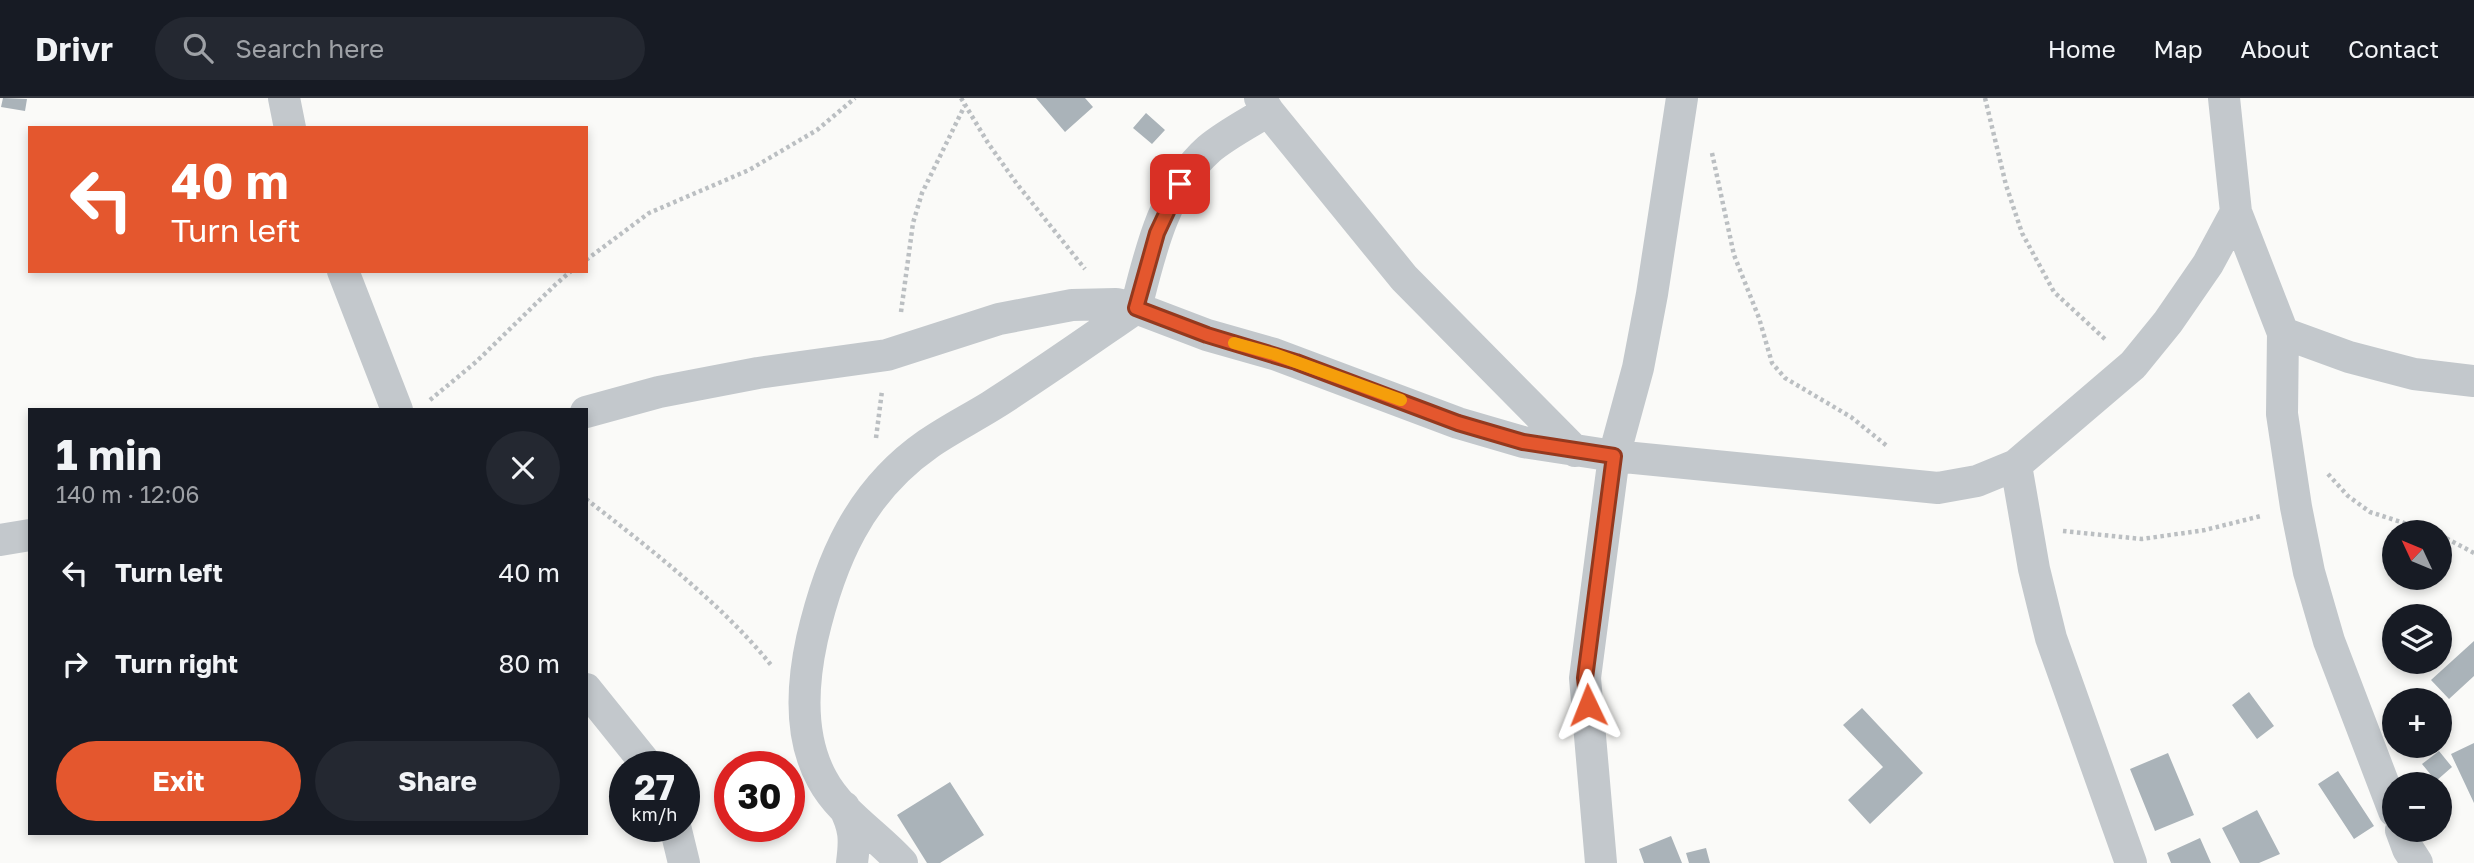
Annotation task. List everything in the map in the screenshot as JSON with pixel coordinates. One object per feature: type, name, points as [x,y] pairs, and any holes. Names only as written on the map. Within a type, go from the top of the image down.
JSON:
[{"type":"street","points":[[284,98],[290,126]]},
{"type":"street","points":[[2224,98],[2236,212],[2283,333],[2282,414],[2309,572],[2329,641],[2382,780]]},
{"type":"street","points":[[1601,863],[1585,678],[1614,456],[1640,356],[1682,100]]},
{"type":"street","points":[[852,863],[853,823],[823,781],[814,760],[804,719],[804,686],[821,600],[841,546],[871,498],[895,470],[928,444],[991,406],[1126,306],[1172,197],[1188,171],[1210,148],[1264,104],[1404,278],[1575,451]]},
{"type":"street","points":[[588,411],[659,392],[758,373],[887,355],[999,319],[1072,305],[1126,306],[1207,335],[1299,363],[1458,423],[1523,442],[1614,456],[1938,488],[1977,481],[2016,465],[2133,365],[2168,322],[2208,264],[2236,212]]},
{"type":"street","points":[[344,273],[396,408]]},
{"type":"street","points":[[2283,333],[2348,357],[2401,370],[2474,381]]},
{"type":"street","points":[[2016,465],[2034,569],[2051,638],[2131,863]]},
{"type":"street","points":[[0,540],[28,535]]},
{"type":"street","points":[[588,691],[636,751]]},
{"type":"street","points":[[842,806],[902,863]]},
{"type":"street","points":[[679,842],[684,863]]},
{"type":"street","points":[[2405,842],[2417,863]]},
{"type":"path","points":[[588,259],[649,213],[749,170],[817,130],[855,98]]},
{"type":"path","points":[[961,98],[1017,184],[1126,306]]},
{"type":"path","points":[[1985,98],[2006,185],[2021,233],[2054,292],[2133,365]]},
{"type":"path","points":[[1682,100],[1704,131],[1716,164],[1734,255],[1759,318],[1772,363],[1785,378],[1850,417],[1889,448]]},
{"type":"path","points":[[871,498],[887,355],[903,307],[913,223],[922,193],[965,105]]},
{"type":"path","points":[[428,402],[476,362],[570,273]]},
{"type":"path","points":[[2321,465],[2347,496],[2370,512],[2395,520]]},
{"type":"path","points":[[588,501],[649,549],[755,645],[787,685],[804,719]]},
{"type":"path","points":[[2025,518],[2062,531],[2142,539],[2205,530],[2296,507]]},
{"type":"path","points":[[2452,542],[2474,554]]},
{"type":"building","points":[[3,98],[27,99],[25,111],[1,107]]},
{"type":"building","points":[[1036,98],[1085,98],[1093,107],[1065,132]]},
{"type":"building","points":[[1146,113],[1165,130],[1152,144],[1133,128]]},
{"type":"building","points":[[2474,641],[2474,676],[2452,696],[2452,688],[2439,688],[2431,680],[2438,674],[2452,674],[2452,661]]},
{"type":"building","points":[[2249,692],[2274,726],[2257,739],[2232,705]]},
{"type":"building","points":[[1862,708],[1923,773],[1870,824],[1848,800],[1883,767],[1843,725]]},
{"type":"building","points":[[2474,743],[2474,803],[2452,756],[2452,754]]},
{"type":"building","points":[[2168,753],[2194,815],[2155,831],[2130,769]]},
{"type":"building","points":[[2430,758],[2445,758],[2452,767],[2446,772],[2429,772],[2422,764]]},
{"type":"building","points":[[2338,771],[2374,826],[2354,839],[2318,784]]},
{"type":"building","points":[[950,782],[984,835],[940,863],[927,863],[897,815]]},
{"type":"building","points":[[2257,810],[2280,854],[2259,863],[2240,863],[2222,828]]},
{"type":"building","points":[[1671,836],[1682,863],[1644,863],[1639,849]]},
{"type":"building","points":[[2200,838],[2211,863],[2171,863],[2167,853]]},
{"type":"building","points":[[1706,848],[1710,863],[1689,863],[1686,853]]},
{"type":"slow traffic","points":[[1234,343],[1274,354],[1401,400]]},
{"type":"route","points":[[1180,184],[1157,233],[1136,308],[1207,335],[1274,354],[1458,423],[1523,442],[1614,456],[1585,678],[1588,705]]}]
